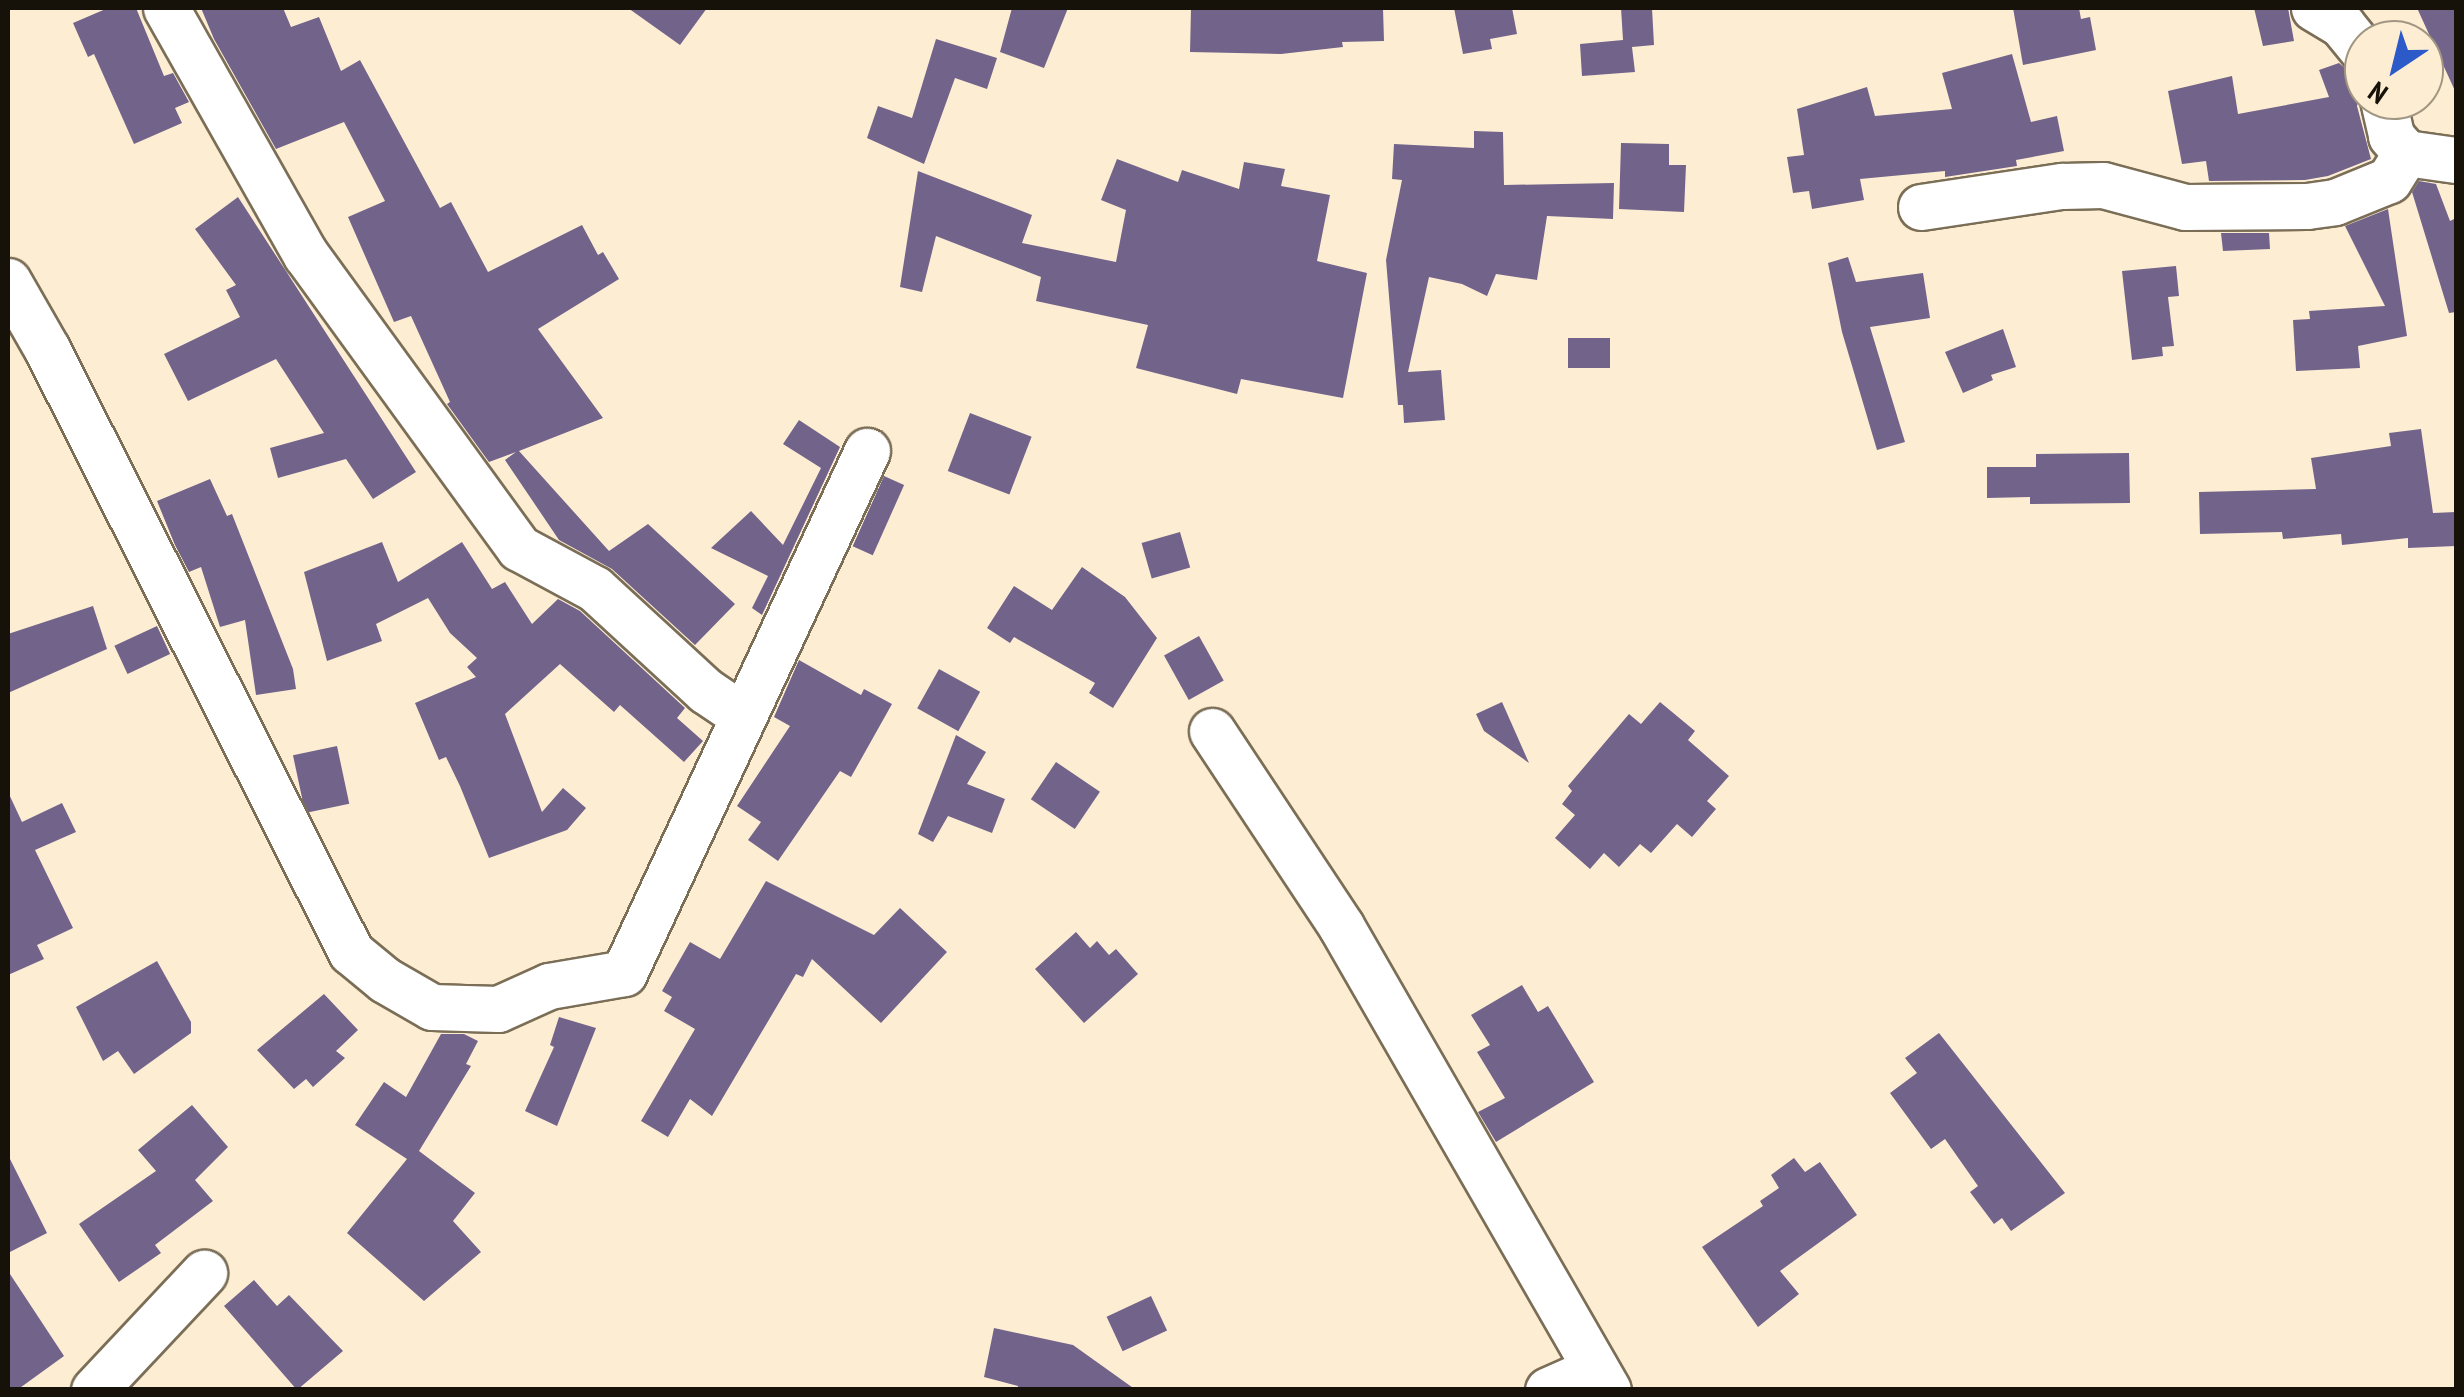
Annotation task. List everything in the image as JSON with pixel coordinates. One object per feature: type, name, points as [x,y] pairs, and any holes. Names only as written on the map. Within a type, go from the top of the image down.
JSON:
[{"type":"street","points":[[166,8],[306,255],[519,548],[595,589],[706,691],[743,716]]},
{"type":"street","points":[[2314,8],[2344,27]]},
{"type":"street","points":[[2387,120],[2391,136],[2406,153],[2456,160]]},
{"type":"street","points":[[1921,207],[2062,186],[2102,185],[2185,208],[2307,206],[2335,202],[2389,180],[2406,153]]},
{"type":"street","points":[[8,281],[47,349],[351,952],[400,989],[432,1007],[498,1008],[549,986],[624,973],[867,451]]},
{"type":"street","points":[[1212,731],[1341,926],[1602,1379],[1548,1390]]},
{"type":"street","points":[[94,1390],[204,1273]]},
{"type":"building","points":[[108,8],[136,8],[164,76],[173,73],[189,102],[175,108],[182,123],[134,144],[94,54],[88,57],[73,23]]},
{"type":"building","points":[[201,8],[283,8],[291,27],[319,17],[341,71],[360,60],[440,208],[451,202],[488,272],[582,225],[598,255],[603,252],[619,279],[538,329],[603,418],[519,451],[609,551],[648,524],[735,604],[695,645],[612,569],[559,540],[505,460],[516,452],[489,462],[447,404],[450,402],[411,316],[394,322],[348,217],[385,201],[344,122],[276,149],[214,39]]},
{"type":"building","points":[[628,8],[707,8],[680,45]]},
{"type":"building","points":[[1012,8],[1068,8],[1044,68],[1000,52]]},
{"type":"building","points":[[1191,8],[1383,8],[1384,41],[1342,42],[1343,47],[1281,54],[1190,52]]},
{"type":"building","points":[[1454,8],[1512,8],[1517,34],[1490,39],[1492,49],[1463,54]]},
{"type":"building","points":[[1621,8],[1652,8],[1654,45],[1632,47],[1635,72],[1582,76],[1580,44],[1623,40]]},
{"type":"building","points":[[2013,8],[2079,8],[2081,19],[2090,17],[2096,50],[2023,65]]},
{"type":"building","points":[[2254,8],[2288,8],[2294,41],[2263,46]]},
{"type":"building","points":[[2417,8],[2456,8],[2456,93],[2444,67],[2444,20],[2423,20]]},
{"type":"building","points":[[936,39],[997,58],[987,89],[955,78],[924,164],[867,138],[878,106],[912,118]]},
{"type":"building","points":[[2012,54],[2031,122],[2057,116],[2064,151],[2016,160],[2017,166],[1945,177],[1945,171],[1860,179],[1864,200],[1812,209],[1809,191],[1793,193],[1787,157],[1804,155],[1797,109],[1867,87],[1875,116],[1952,109],[1942,73]]},
{"type":"building","points":[[2339,63],[2344,67],[2344,120],[2361,120],[2371,159],[2328,176],[2305,180],[2209,181],[2206,161],[2182,164],[2168,91],[2232,76],[2238,114],[2329,97],[2319,70]]},
{"type":"building","points":[[1474,131],[1503,132],[1504,185],[1614,183],[1613,219],[1547,216],[1537,280],[1496,274],[1487,296],[1462,284],[1429,277],[1408,372],[1441,370],[1445,420],[1404,423],[1403,405],[1398,405],[1386,260],[1402,180],[1392,179],[1394,144],[1474,148]]},
{"type":"building","points":[[1621,143],[1669,144],[1669,165],[1686,165],[1684,212],[1619,209]]},
{"type":"building","points":[[1117,159],[1178,182],[1182,170],[1239,189],[1244,162],[1285,169],[1281,186],[1330,195],[1317,261],[1367,273],[1343,398],[1241,379],[1237,394],[1136,368],[1148,325],[1036,301],[1041,277],[936,236],[922,292],[900,287],[918,171],[1032,215],[1022,243],[1116,262],[1126,210],[1101,200]]},
{"type":"building","points":[[2419,181],[2436,184],[2450,221],[2456,218],[2456,312],[2449,313],[2412,192]]},
{"type":"building","points":[[238,197],[416,472],[373,499],[346,459],[278,478],[270,448],[324,433],[276,359],[188,401],[164,354],[240,317],[226,290],[236,285],[195,229]]},
{"type":"building","points":[[2388,209],[2407,336],[2358,346],[2360,368],[2296,371],[2293,320],[2310,319],[2309,311],[2385,306],[2345,226]]},
{"type":"building","points":[[2221,233],[2269,233],[2270,249],[2223,251]]},
{"type":"building","points":[[1848,257],[1856,282],[1923,273],[1930,318],[1870,327],[1905,442],[1877,450],[1842,332],[1828,263]]},
{"type":"building","points":[[2176,266],[2179,296],[2168,297],[2174,346],[2162,347],[2163,356],[2132,360],[2122,271]]},
{"type":"building","points":[[2003,329],[2016,367],[1991,375],[1993,380],[1963,393],[1945,352]]},
{"type":"building","points":[[1568,338],[1610,338],[1610,368],[1568,368]]},
{"type":"building","points":[[970,413],[1032,437],[1009,495],[948,471]]},
{"type":"building","points":[[799,420],[840,447],[762,615],[752,608],[768,576],[711,548],[751,511],[783,545],[821,468],[783,444]]},
{"type":"building","points":[[2421,429],[2433,513],[2456,512],[2456,546],[2408,548],[2408,538],[2342,545],[2341,534],[2283,539],[2282,532],[2200,534],[2199,492],[2316,489],[2311,458],[2391,446],[2389,433]]},
{"type":"building","points":[[2129,453],[2130,503],[2030,504],[2030,497],[1987,498],[1987,467],[2036,467],[2036,454]]},
{"type":"building","points":[[884,476],[904,485],[873,555],[853,546]]},
{"type":"building","points":[[210,479],[227,516],[232,514],[293,669],[296,689],[256,695],[245,620],[220,627],[201,567],[189,572],[175,545],[157,501]]},
{"type":"building","points":[[1180,532],[1190,568],[1152,579],[1142,543]]},
{"type":"building","points":[[382,542],[398,582],[462,542],[492,589],[505,582],[532,624],[558,599],[580,611],[685,708],[677,718],[703,741],[684,762],[620,705],[614,712],[560,664],[505,714],[542,812],[563,788],[586,808],[567,830],[489,858],[460,786],[446,757],[439,760],[415,703],[476,677],[467,667],[477,658],[450,633],[428,598],[376,624],[382,641],[327,661],[304,572]]},
{"type":"building","points":[[1082,567],[1125,597],[1157,638],[1113,708],[1089,693],[1095,683],[1014,637],[1010,643],[987,628],[1014,586],[1052,610]]},
{"type":"building","points":[[93,606],[107,649],[8,693],[8,634]]},
{"type":"building","points":[[157,626],[170,654],[128,674],[114,646]]},
{"type":"building","points":[[1199,636],[1224,681],[1189,700],[1164,655]]},
{"type":"building","points":[[799,660],[861,695],[864,689],[892,704],[851,777],[840,771],[778,861],[748,840],[761,822],[737,806],[790,726],[774,717]]},
{"type":"building","points":[[939,669],[980,692],[958,731],[917,708]]},
{"type":"building","points":[[1502,702],[1529,763],[1484,731],[1476,714]]},
{"type":"building","points":[[1660,702],[1695,731],[1688,740],[1729,776],[1707,801],[1716,809],[1692,837],[1677,824],[1651,853],[1640,844],[1619,867],[1604,853],[1590,869],[1555,838],[1575,815],[1562,804],[1572,791],[1568,786],[1629,714],[1641,724]]},
{"type":"building","points":[[956,735],[986,752],[967,784],[1005,799],[992,833],[948,816],[933,842],[918,834]]},
{"type":"building","points":[[337,746],[349,804],[305,813],[293,755]]},
{"type":"building","points":[[1056,762],[1100,792],[1075,829],[1031,799]]},
{"type":"building","points":[[8,792],[22,822],[62,803],[76,832],[35,850],[73,928],[37,945],[44,959],[8,975]]},
{"type":"building","points":[[766,881],[874,935],[900,908],[947,952],[881,1023],[812,959],[803,977],[796,974],[712,1116],[690,1099],[668,1137],[641,1121],[695,1029],[664,1011],[672,997],[662,991],[690,942],[720,959]]},
{"type":"building","points":[[1076,932],[1090,948],[1097,941],[1109,955],[1116,949],[1138,974],[1084,1023],[1035,969]]},
{"type":"building","points":[[157,961],[191,1022],[191,1033],[134,1074],[118,1051],[103,1061],[76,1007]]},
{"type":"building","points":[[1522,985],[1538,1012],[1548,1006],[1594,1082],[1496,1142],[1478,1112],[1505,1098],[1477,1052],[1490,1045],[1471,1015]]},
{"type":"building","points":[[324,994],[358,1030],[336,1051],[345,1058],[313,1087],[306,1079],[294,1089],[257,1050]]},
{"type":"building","points":[[559,1017],[596,1028],[557,1126],[525,1111],[554,1047],[550,1045]]},
{"type":"building","points":[[1939,1033],[2065,1193],[2011,1231],[2002,1218],[1994,1224],[1970,1192],[1978,1186],[1945,1139],[1931,1149],[1890,1093],[1917,1073],[1905,1058]]},
{"type":"building","points":[[441,1034],[464,1034],[478,1041],[466,1064],[471,1066],[419,1151],[475,1193],[453,1221],[481,1252],[424,1301],[347,1233],[407,1159],[355,1125],[384,1082],[406,1097]]},
{"type":"building","points":[[192,1105],[228,1147],[195,1180],[213,1201],[155,1245],[161,1253],[119,1282],[79,1224],[156,1171],[138,1150]]},
{"type":"building","points":[[8,1155],[47,1233],[8,1253]]},
{"type":"building","points":[[1794,1158],[1805,1172],[1820,1162],[1857,1215],[1780,1271],[1799,1294],[1758,1327],[1702,1247],[1763,1206],[1760,1201],[1779,1188],[1771,1175]]},
{"type":"building","points":[[8,1271],[64,1356],[17,1390],[8,1390]]},
{"type":"building","points":[[254,1280],[277,1306],[289,1295],[343,1351],[297,1390],[224,1306]]},
{"type":"building","points":[[1151,1296],[1167,1330],[1123,1351],[1107,1317]]},
{"type":"building","points":[[994,1328],[1073,1345],[1136,1390],[1018,1390],[1018,1386],[984,1377]]}]
